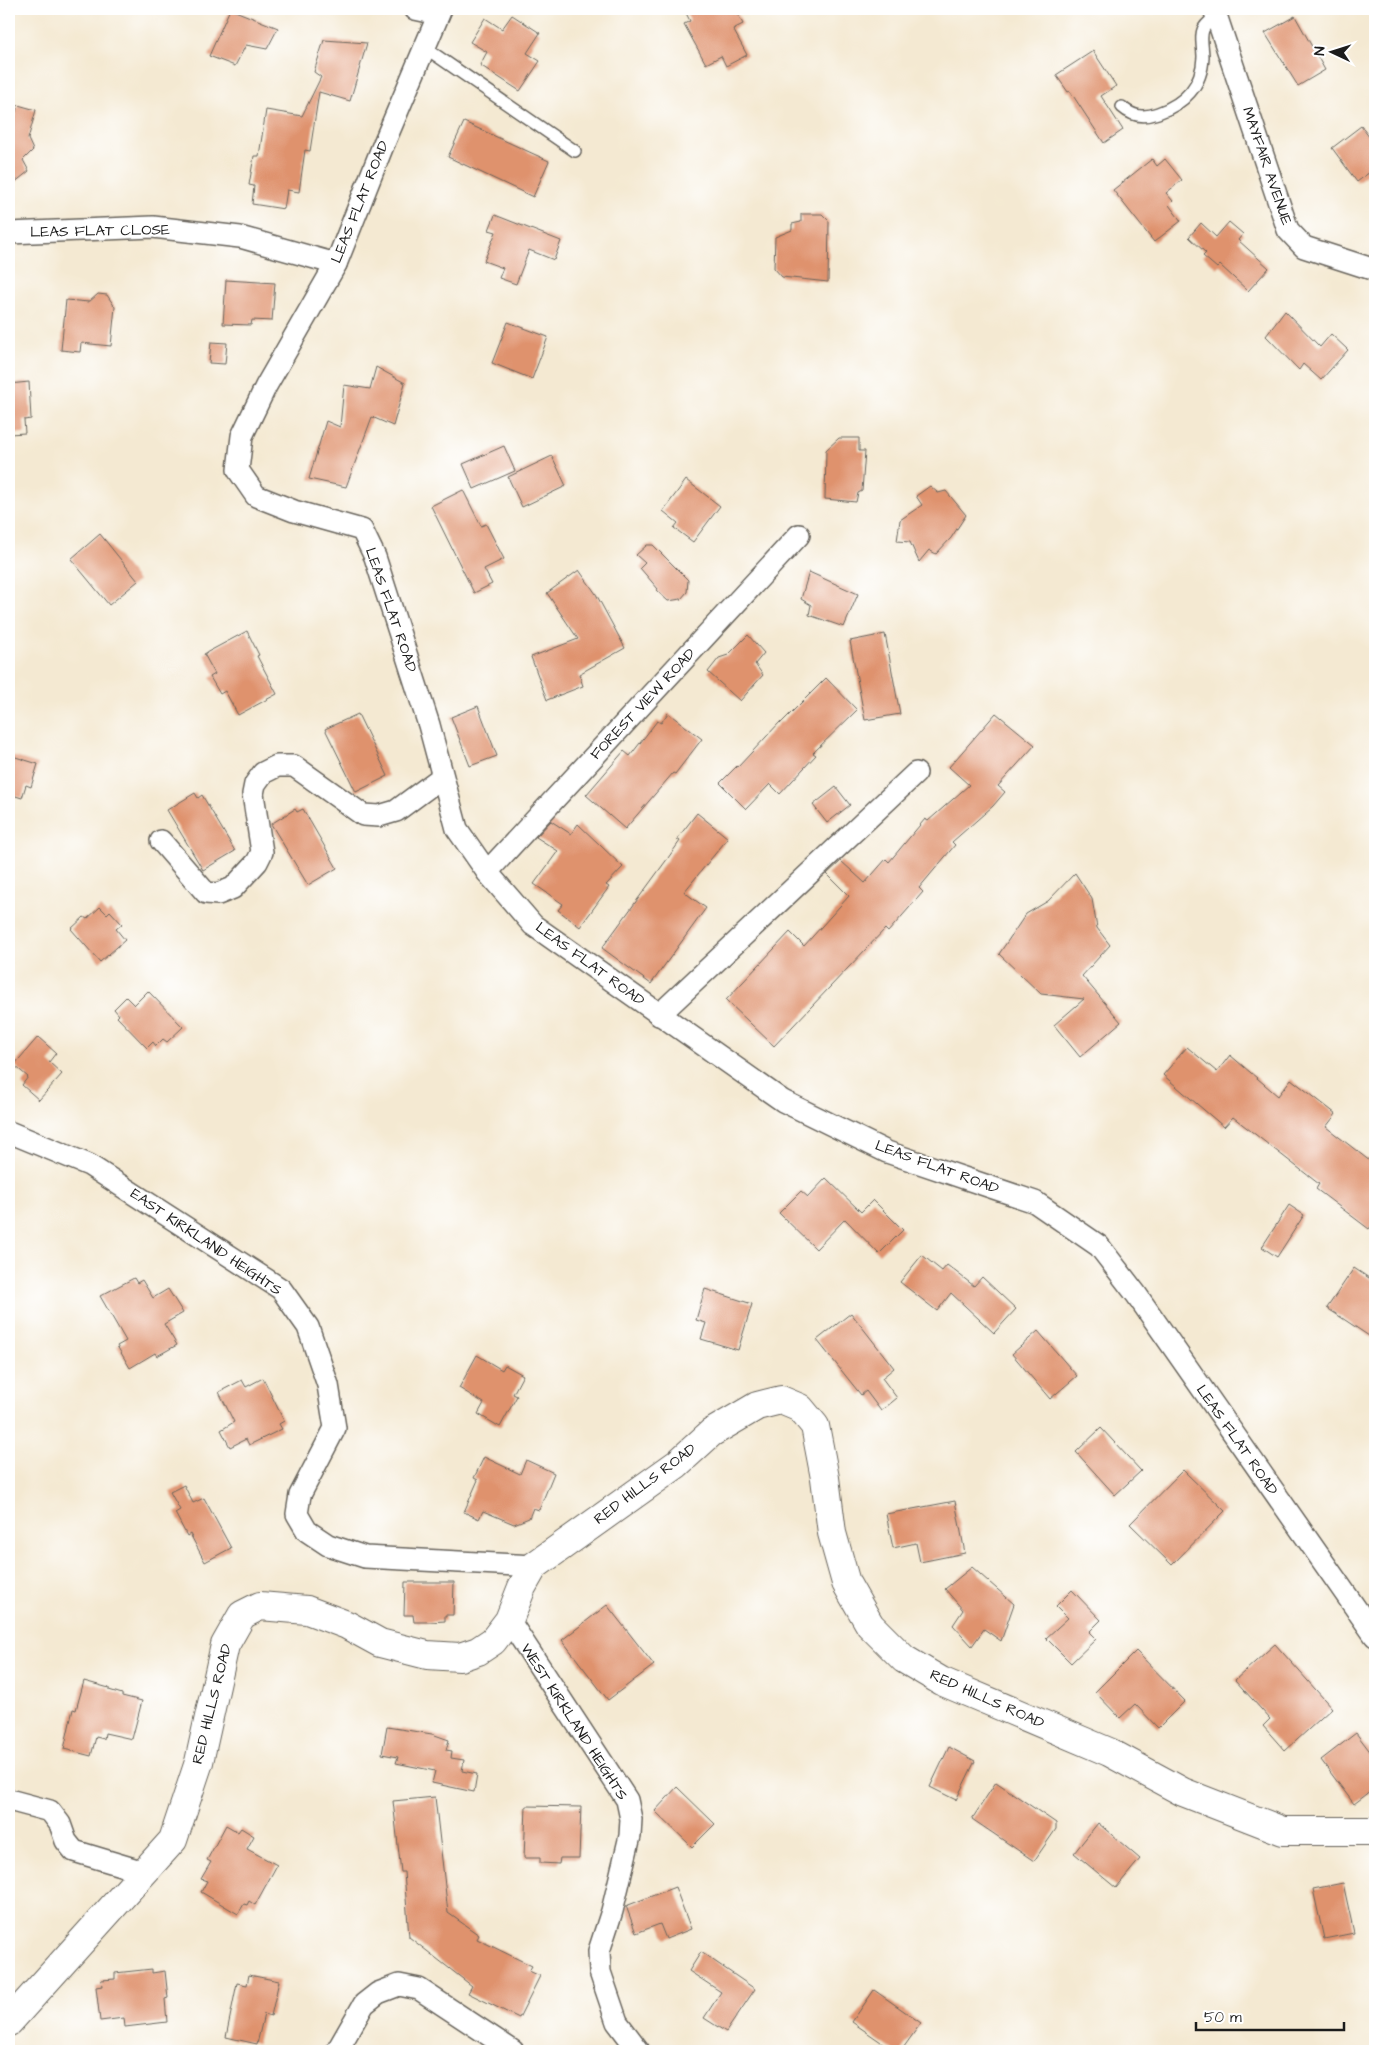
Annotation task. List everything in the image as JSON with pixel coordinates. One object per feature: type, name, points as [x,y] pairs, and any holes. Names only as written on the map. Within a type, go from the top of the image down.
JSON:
[{"type":"main road","name":"RED HILLS ROAD","points":[[9,2022],[173,1840],[199,1762],[224,1644],[242,1615],[260,1606],[307,1610],[347,1625],[380,1643],[427,1655],[460,1657],[478,1651],[493,1641],[509,1620],[522,1587],[534,1566],[677,1464],[712,1434],[757,1406],[781,1400],[800,1408],[815,1426],[825,1478],[832,1533],[846,1583],[870,1625],[904,1659],[941,1682],[1109,1752],[1184,1792],[1283,1831],[1375,1832]]},
{"type":"street","points":[[415,9],[439,11]]},
{"type":"street","name":"LEAS FLAT ROAD","points":[[439,11],[336,264],[266,386],[242,436],[238,470],[256,496],[294,511],[362,530],[375,557],[429,725],[457,829],[487,872],[533,924],[783,1101],[887,1152],[1035,1202],[1099,1246],[1136,1294],[1375,1636]]},
{"type":"street","name":"MAYFAIR AVENUE","points":[[1215,12],[1288,230],[1304,247],[1375,270]]},
{"type":"street","name":"LEAS FLAT CLOSE","points":[[9,232],[153,228],[240,237],[336,264]]},
{"type":"street","name":"FOREST VIEW ROAD","points":[[487,872],[799,535]]},
{"type":"street","points":[[161,841],[206,894],[218,894],[233,888],[257,862],[262,852],[253,794],[254,784],[262,773],[277,766],[294,766],[363,815],[379,816],[396,810],[442,777]]},
{"type":"street","points":[[660,1015],[916,773]]},
{"type":"street","name":"EAST KIRKLAND HEIGHTS","points":[[9,1132],[89,1165],[281,1289],[308,1328],[328,1385],[335,1428],[300,1495],[297,1514],[307,1531],[328,1544],[365,1558],[534,1566]]},
{"type":"street","name":"WEST KIRKLAND HEIGHTS","points":[[509,1620],[627,1800],[631,1819],[630,1836],[612,1911],[599,1951],[600,1972],[617,2022],[639,2051]]},
{"type":"street","points":[[9,1800],[50,1811],[60,1824],[66,1841],[74,1851],[144,1872]]},
{"type":"street","points":[[337,2051],[364,2004],[378,1992],[399,1985],[419,1989],[513,2051]]},
{"type":"lane","points":[[1122,107],[1134,115],[1150,116],[1177,104],[1190,94],[1196,85],[1203,61],[1202,31],[1215,12]]},
{"type":"lane","points":[[424,47],[575,151]]},
{"type":"building","points":[[230,9],[278,28],[267,49],[246,45],[235,66],[209,56]]},
{"type":"building","points":[[684,9],[735,9],[743,24],[733,29],[747,55],[726,66],[721,56],[706,64],[684,24],[690,21]]},
{"type":"building","points":[[512,15],[540,33],[527,53],[540,61],[520,91],[480,65],[487,52],[470,42],[485,18],[502,29]]},
{"type":"building","points":[[1295,16],[1325,70],[1298,86],[1265,33]]},
{"type":"building","points":[[324,40],[367,43],[350,101],[319,92],[310,151],[305,150],[299,192],[287,190],[284,209],[252,204],[254,186],[249,185],[254,156],[259,156],[266,110],[302,116],[321,77],[314,72]]},
{"type":"building","points":[[1093,51],[1116,86],[1101,96],[1123,130],[1104,143],[1070,91],[1068,92],[1056,75]]},
{"type":"building","points":[[18,105],[36,110],[28,139],[33,150],[23,160],[29,171],[9,187],[9,128]]},
{"type":"building","points":[[464,122],[549,161],[533,197],[448,157]]},
{"type":"building","points":[[1361,126],[1375,145],[1375,168],[1357,182],[1332,148]]},
{"type":"building","points":[[1152,159],[1157,166],[1165,159],[1182,180],[1166,193],[1173,201],[1169,205],[1181,221],[1154,242],[1113,190]]},
{"type":"building","points":[[801,214],[822,214],[829,221],[828,282],[782,277],[774,268],[775,237],[792,230],[792,224],[801,222]]},
{"type":"building","points":[[495,215],[561,241],[554,260],[529,250],[516,284],[499,278],[503,268],[484,261],[496,232],[489,230]]},
{"type":"building","points":[[1229,222],[1243,234],[1238,240],[1269,268],[1248,291],[1220,265],[1217,268],[1203,256],[1206,253],[1189,237],[1201,223],[1216,237]]},
{"type":"building","points":[[226,280],[275,283],[272,321],[252,320],[251,325],[223,324]]},
{"type":"building","points":[[98,294],[107,295],[115,307],[111,346],[81,343],[80,352],[61,350],[66,300],[89,302]]},
{"type":"building","points":[[1285,311],[1320,347],[1331,334],[1348,350],[1321,380],[1303,364],[1299,370],[1266,336]]},
{"type":"building","points":[[508,322],[548,337],[532,379],[492,363]]},
{"type":"building","points":[[211,342],[227,343],[225,364],[209,363]]},
{"type":"building","points":[[376,367],[405,383],[393,426],[372,417],[346,487],[309,479],[326,421],[340,427],[344,385],[370,389]]},
{"type":"building","points":[[29,382],[31,419],[24,420],[25,433],[9,434],[9,384]]},
{"type":"building","points":[[839,438],[859,438],[859,451],[865,451],[862,491],[858,493],[856,502],[825,499],[826,450]]},
{"type":"building","points":[[504,446],[515,471],[474,489],[463,464]]},
{"type":"building","points":[[552,456],[566,486],[522,507],[508,477]]},
{"type":"building","points":[[686,480],[720,506],[693,542],[674,528],[678,523],[663,511]]},
{"type":"building","points":[[930,486],[938,493],[946,491],[966,515],[951,538],[936,554],[929,550],[919,562],[910,542],[897,541],[900,520],[922,505],[916,496]]},
{"type":"building","points":[[463,490],[481,526],[486,524],[504,559],[484,569],[492,584],[474,593],[431,506]]},
{"type":"building","points":[[100,534],[138,581],[109,605],[71,559]]},
{"type":"building","points":[[647,545],[653,545],[688,580],[687,592],[681,599],[668,601],[656,590],[658,589],[640,568],[645,563],[636,555]]},
{"type":"building","points":[[579,570],[596,594],[625,648],[579,674],[583,686],[547,700],[531,657],[578,639],[547,593]]},
{"type":"building","points":[[809,572],[858,594],[844,627],[809,615],[811,605],[801,599]]},
{"type":"building","points":[[247,631],[259,655],[257,656],[277,694],[238,715],[225,691],[220,694],[210,677],[215,674],[204,654]]},
{"type":"building","points":[[885,634],[900,714],[865,720],[850,641]]},
{"type":"building","points":[[748,635],[764,653],[755,664],[763,675],[740,701],[708,672],[719,658],[728,655]]},
{"type":"building","points":[[826,678],[857,710],[813,753],[816,755],[780,794],[770,784],[746,809],[720,783]]},
{"type":"building","points":[[478,706],[497,756],[470,766],[451,717]]},
{"type":"building","points":[[668,713],[702,739],[675,774],[673,773],[625,829],[586,795],[624,751],[630,756],[657,721],[661,723]]},
{"type":"building","points":[[996,713],[1035,745],[998,786],[1005,792],[993,806],[952,842],[955,845],[919,888],[923,892],[888,932],[885,929],[774,1046],[726,1000],[790,932],[804,946],[849,896],[827,874],[841,861],[865,883],[886,859],[889,862],[925,819],[928,821],[969,785],[949,767]]},
{"type":"building","points":[[358,714],[388,776],[356,792],[325,729]]},
{"type":"building","points":[[9,755],[38,764],[31,787],[26,785],[22,798],[9,794]]},
{"type":"building","points":[[836,787],[850,805],[827,823],[813,805]]},
{"type":"building","points":[[195,793],[198,798],[202,795],[235,851],[203,870],[167,810]]},
{"type":"building","points":[[295,809],[297,812],[303,809],[337,868],[308,885],[271,824]]},
{"type":"building","points":[[697,813],[728,838],[684,892],[706,908],[651,984],[602,948],[680,841],[677,839]]},
{"type":"building","points":[[551,821],[571,834],[578,824],[623,867],[606,885],[609,887],[580,927],[558,910],[563,904],[534,884],[558,851],[536,837]]},
{"type":"building","points":[[1075,873],[1092,899],[1097,928],[1110,945],[1082,976],[1121,1022],[1080,1057],[1054,1025],[1084,999],[1041,994],[999,954],[1026,914],[1048,901]]},
{"type":"building","points":[[100,907],[107,914],[110,911],[122,924],[116,929],[125,940],[100,962],[71,929],[84,917],[87,919]]},
{"type":"building","points":[[148,991],[183,1027],[167,1042],[163,1039],[156,1046],[153,1042],[147,1048],[117,1017],[119,1015],[114,1009],[126,997],[134,1005]]},
{"type":"building","points":[[38,1037],[56,1053],[49,1062],[62,1074],[39,1100],[22,1085],[28,1077],[14,1065]]},
{"type":"building","points":[[1187,1047],[1217,1072],[1230,1055],[1278,1096],[1291,1079],[1336,1114],[1326,1127],[1375,1165],[1375,1221],[1369,1229],[1316,1189],[1319,1184],[1233,1117],[1224,1127],[1163,1075]]},
{"type":"building","points":[[826,1178],[861,1212],[873,1200],[903,1230],[879,1254],[845,1219],[816,1249],[779,1213],[801,1191],[808,1197]]},
{"type":"building","points":[[1289,1205],[1304,1215],[1277,1257],[1262,1247]]},
{"type":"building","points":[[922,1255],[942,1271],[947,1265],[974,1286],[982,1277],[1016,1309],[994,1333],[951,1293],[937,1311],[900,1282]]},
{"type":"building","points":[[1354,1268],[1375,1282],[1375,1340],[1327,1308]]},
{"type":"building","points":[[134,1278],[137,1283],[142,1280],[153,1298],[168,1289],[183,1313],[164,1324],[177,1345],[157,1356],[155,1353],[130,1368],[117,1346],[126,1341],[100,1296]]},
{"type":"building","points":[[705,1289],[752,1304],[738,1350],[701,1339],[706,1323],[696,1320]]},
{"type":"building","points":[[851,1313],[894,1368],[882,1378],[897,1398],[881,1411],[866,1391],[861,1395],[817,1340]]},
{"type":"building","points":[[1038,1331],[1077,1376],[1050,1399],[1012,1354]]},
{"type":"building","points":[[477,1355],[502,1370],[505,1365],[523,1375],[513,1394],[517,1396],[500,1427],[478,1414],[484,1403],[459,1388]]},
{"type":"building","points":[[263,1378],[284,1421],[279,1424],[282,1429],[249,1445],[246,1439],[230,1447],[221,1430],[234,1422],[219,1392],[242,1380],[246,1387]]},
{"type":"building","points":[[1101,1428],[1141,1471],[1115,1495],[1076,1452]]},
{"type":"building","points":[[484,1457],[520,1474],[526,1460],[554,1473],[539,1510],[533,1508],[529,1518],[514,1524],[483,1511],[479,1519],[464,1512],[478,1480],[474,1478]]},
{"type":"building","points":[[1183,1470],[1225,1511],[1172,1565],[1130,1524]]},
{"type":"building","points":[[184,1485],[193,1503],[204,1498],[231,1548],[205,1562],[190,1534],[187,1536],[175,1513],[180,1510],[170,1492]]},
{"type":"building","points":[[955,1501],[965,1553],[920,1562],[916,1543],[893,1548],[886,1514]]},
{"type":"building","points":[[972,1567],[1014,1604],[1001,1641],[984,1629],[972,1646],[953,1625],[963,1610],[945,1589]]},
{"type":"building","points":[[405,1582],[454,1582],[453,1615],[445,1615],[445,1621],[414,1622],[413,1615],[404,1615]]},
{"type":"building","points":[[1072,1590],[1101,1620],[1089,1632],[1096,1639],[1071,1663],[1046,1638],[1068,1618],[1056,1606]]},
{"type":"building","points":[[607,1605],[654,1665],[608,1700],[562,1640]]},
{"type":"building","points":[[1275,1644],[1332,1708],[1285,1751],[1263,1726],[1270,1719],[1235,1680]]},
{"type":"building","points":[[1136,1651],[1185,1701],[1158,1728],[1135,1704],[1120,1718],[1095,1692]]},
{"type":"building","points":[[84,1681],[109,1688],[109,1690],[122,1694],[122,1696],[142,1701],[132,1739],[105,1733],[104,1739],[96,1737],[91,1756],[64,1749],[73,1709],[76,1710]]},
{"type":"building","points":[[387,1727],[432,1734],[449,1740],[446,1750],[452,1751],[451,1758],[464,1760],[462,1771],[477,1774],[474,1792],[432,1783],[435,1771],[396,1763],[398,1757],[382,1754]]},
{"type":"building","points":[[1356,1733],[1375,1758],[1375,1788],[1354,1804],[1321,1760]]},
{"type":"building","points":[[949,1747],[975,1761],[956,1800],[930,1787]]},
{"type":"building","points":[[996,1782],[1056,1823],[1056,1829],[1034,1861],[972,1819]]},
{"type":"building","points":[[677,1787],[715,1824],[692,1847],[655,1811]]},
{"type":"building","points":[[435,1797],[448,1913],[479,1935],[477,1939],[532,1966],[529,1971],[540,1976],[519,2018],[468,1993],[472,1986],[409,1937],[404,1872],[401,1872],[393,1801]]},
{"type":"building","points":[[526,1806],[581,1807],[579,1858],[560,1858],[559,1864],[540,1863],[540,1858],[524,1858]]},
{"type":"building","points":[[1098,1823],[1140,1859],[1116,1888],[1074,1853]]},
{"type":"building","points":[[226,1825],[238,1832],[241,1828],[254,1836],[247,1849],[277,1865],[255,1905],[249,1901],[247,1905],[244,1904],[238,1914],[201,1892],[207,1881],[201,1879],[211,1862],[207,1860]]},
{"type":"building","points":[[1343,1883],[1354,1933],[1324,1939],[1313,1889]]},
{"type":"building","points":[[675,1887],[691,1929],[666,1939],[660,1924],[636,1933],[626,1906]]},
{"type":"building","points":[[701,1952],[755,1989],[726,2032],[704,2018],[721,1992],[689,1971]]},
{"type":"building","points":[[152,1969],[152,1973],[165,1971],[168,1998],[165,1999],[167,2022],[125,2027],[124,2018],[100,2021],[96,1987],[102,1986],[101,1980],[115,1979],[115,1973]]},
{"type":"building","points":[[249,1975],[279,1981],[271,2016],[264,2014],[257,2044],[226,2037],[237,1983],[247,1985]]},
{"type":"building","points":[[874,1990],[921,2023],[901,2051],[894,2051],[852,2022]]}]
